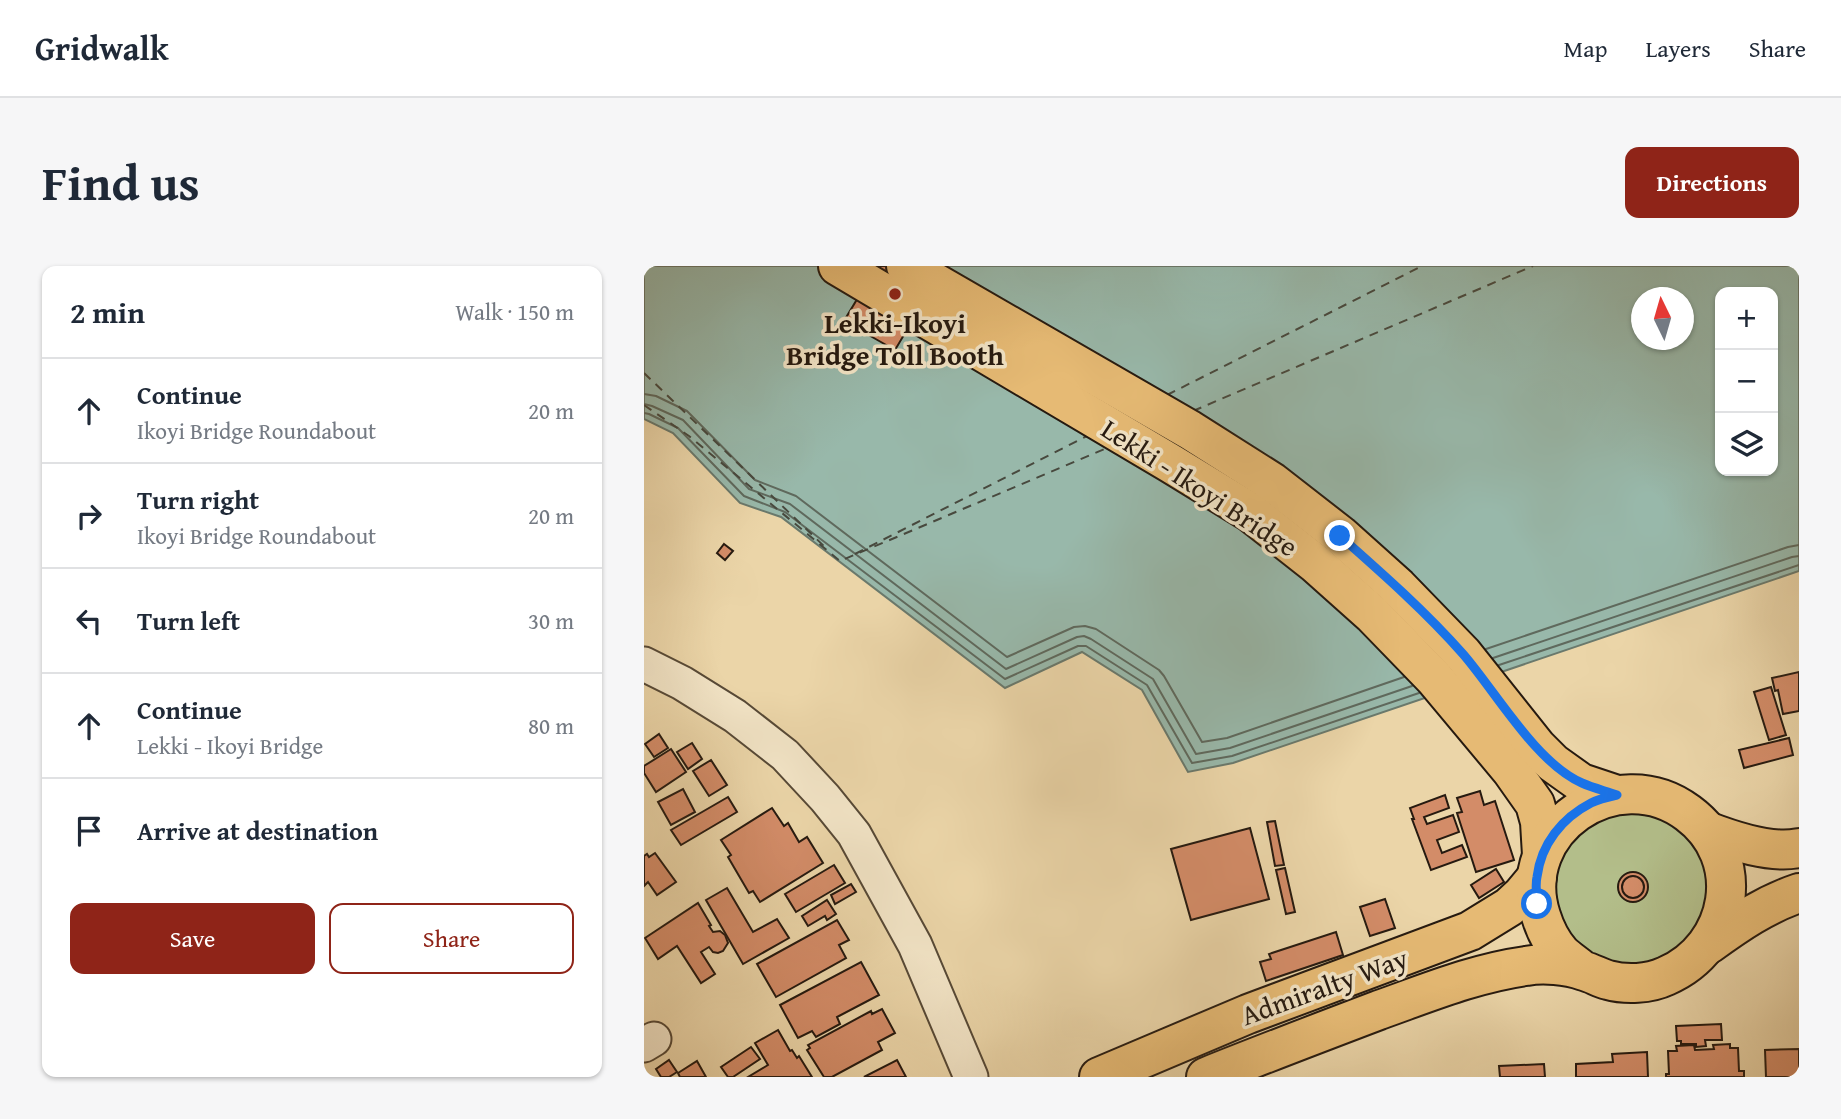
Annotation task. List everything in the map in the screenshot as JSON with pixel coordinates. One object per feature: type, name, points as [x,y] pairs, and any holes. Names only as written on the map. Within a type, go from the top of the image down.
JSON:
[{"type":"main road","name":"Lekki - Ikoyi Bridge","points":[[838,266],[1250,512],[1316,564],[1372,614],[1435,679],[1524,759]]},
{"type":"main road","name":"Lekki - Ikoyi Bridge","points":[[906,266],[1190,430],[1272,482],[1340,536],[1398,587],[1463,654],[1524,759]]},
{"type":"main road","points":[[1617,795],[1581,783],[1559,768],[1524,759],[1540,822],[1537,904],[1546,930],[1561,953],[1582,970],[1608,980],[1636,983],[1664,978],[1689,964],[1709,944],[1755,912],[1799,893]]},
{"type":"main road","points":[[1539,866],[1554,832],[1572,814],[1593,802],[1617,795],[1642,794],[1667,800],[1689,813],[1707,831],[1722,857],[1727,887],[1722,917],[1709,944]]},
{"type":"main road","points":[[1707,831],[1731,841],[1756,846],[1793,850],[1799,848]]},
{"type":"main road","name":"Admiralty Way","points":[[1099,1077],[1248,1014],[1470,931],[1509,907],[1522,895],[1539,866]]},
{"type":"main road","name":"Admiralty Way","points":[[1206,1077],[1437,989],[1482,975],[1527,965],[1582,970]]},
{"type":"street","points":[[644,664],[682,683],[735,716],[785,755],[854,834],[915,945],[971,1077]]},
{"type":"green space","points":[[1631,811],[1661,817],[1686,833],[1702,858],[1708,888],[1702,918],[1686,943],[1661,959],[1631,965],[1601,959],[1576,943],[1560,918],[1554,888],[1560,858],[1576,833],[1601,817]]},
{"type":"water","points":[[644,266],[1799,266],[1799,571],[1233,763],[1188,772],[1142,690],[1082,652],[1005,688],[781,517],[740,503],[673,433],[644,419]]},
{"type":"building","name":"Lekki-Ikoyi Bridge Toll Booth","points":[[877,266],[945,266],[895,350],[844,321]]},
{"type":"building","points":[[724,544],[733,551],[725,560],[717,553]]},
{"type":"building","points":[[1799,672],[1799,711],[1783,714],[1778,690],[1775,691],[1772,678]]},
{"type":"building","points":[[1771,687],[1786,735],[1769,740],[1754,692]]},
{"type":"building","points":[[659,734],[668,748],[654,757],[645,744]]},
{"type":"building","points":[[1789,738],[1793,755],[1744,768],[1739,750]]},
{"type":"building","points":[[692,743],[702,759],[688,769],[677,752]]},
{"type":"building","points":[[671,749],[686,772],[656,792],[644,773],[644,766]]},
{"type":"building","points":[[711,760],[727,785],[709,796],[693,771]]},
{"type":"building","points":[[683,789],[695,812],[671,825],[658,802]]},
{"type":"building","points":[[1480,791],[1484,805],[1495,801],[1514,860],[1476,872],[1457,813],[1462,812],[1457,798]]},
{"type":"building","points":[[1445,795],[1449,808],[1424,817],[1427,824],[1453,815],[1459,832],[1437,840],[1442,853],[1462,845],[1467,857],[1431,870],[1410,808]]},
{"type":"building","points":[[728,797],[737,812],[681,845],[671,830]]},
{"type":"building","points":[[772,808],[784,826],[788,823],[799,842],[807,837],[823,863],[760,902],[753,891],[749,893],[721,840]]},
{"type":"building","points":[[1275,821],[1284,865],[1275,866],[1267,822]]},
{"type":"building","points":[[1250,828],[1269,899],[1191,920],[1171,849]]},
{"type":"building","points":[[655,853],[676,882],[657,895],[648,882],[644,886],[644,856],[647,854],[649,857]]},
{"type":"building","points":[[834,865],[845,883],[796,912],[785,894]]},
{"type":"building","points":[[1285,868],[1295,912],[1286,914],[1276,870]]},
{"type":"building","points":[[1496,869],[1504,882],[1479,898],[1471,885]]},
{"type":"building","points":[[1633,872],[1643,877],[1648,887],[1643,897],[1633,902],[1623,897],[1618,887],[1623,877]]},
{"type":"building","points":[[1633,876],[1641,879],[1644,887],[1641,895],[1633,898],[1625,895],[1622,887],[1625,879]]},
{"type":"building","points":[[851,884],[856,892],[835,904],[831,895]]},
{"type":"building","points":[[727,888],[753,932],[777,919],[789,938],[743,964],[706,900]]},
{"type":"building","points":[[1385,899],[1395,928],[1370,936],[1360,907]]},
{"type":"building","points":[[827,900],[836,914],[827,920],[825,916],[808,926],[802,916]]},
{"type":"building","points":[[698,903],[713,932],[720,931],[728,943],[723,951],[718,953],[709,947],[701,952],[715,974],[701,983],[677,946],[658,959],[645,938]]},
{"type":"building","points":[[837,920],[849,940],[839,945],[846,958],[776,997],[757,964]]},
{"type":"building","points":[[1336,932],[1343,955],[1266,981],[1260,962],[1271,959],[1269,954]]},
{"type":"building","points":[[861,962],[879,995],[837,1017],[840,1024],[816,1037],[812,1031],[798,1038],[780,1005]]},
{"type":"building","points":[[882,1009],[895,1033],[878,1042],[882,1050],[832,1077],[824,1077],[807,1050],[810,1048],[808,1045],[871,1011],[872,1014]]},
{"type":"building","points":[[1721,1024],[1722,1040],[1705,1040],[1706,1046],[1696,1047],[1696,1044],[1681,1044],[1681,1041],[1677,1041],[1676,1026]]},
{"type":"building","points":[[778,1030],[790,1051],[792,1050],[797,1058],[799,1056],[812,1077],[748,1077],[768,1065],[755,1043]]},
{"type":"building","points":[[1730,1044],[1730,1048],[1738,1048],[1739,1071],[1744,1071],[1744,1077],[1666,1077],[1666,1074],[1669,1074],[1668,1051],[1677,1051],[1676,1046],[1694,1045],[1695,1050],[1714,1049],[1713,1045]]},
{"type":"building","points":[[751,1047],[760,1059],[733,1077],[728,1077],[721,1067]]},
{"type":"building","points":[[1799,1049],[1799,1077],[1766,1077],[1765,1050]]},
{"type":"building","points":[[1647,1052],[1648,1077],[1576,1077],[1576,1064],[1613,1062],[1612,1054]]},
{"type":"building","points":[[669,1060],[677,1072],[669,1077],[661,1077],[656,1069]]},
{"type":"building","points":[[897,1060],[906,1077],[864,1077]]},
{"type":"building","points":[[697,1061],[706,1077],[680,1077],[678,1073]]},
{"type":"building","points":[[1544,1064],[1545,1077],[1500,1077],[1499,1066]]},
{"type":"ferry route","points":[[1167,395],[1422,266]]},
{"type":"ferry route","points":[[1193,411],[1533,266]]},
{"type":"ferry route","points":[[644,373],[828,550]]},
{"type":"ferry route","points":[[644,405],[689,436],[840,561],[1107,448]]},
{"type":"ferry route","points":[[855,554],[1087,436]]},
{"type":"place","name":"Lekki-Ikoyi Bridge Toll Booth","points":[[895,294]]},
{"type":"route","points":[[1340,536],[1398,587],[1463,654],[1537,747],[1553,763],[1581,783],[1617,795],[1593,802],[1572,814],[1554,832],[1542,855],[1536,877],[1537,904]]}]
